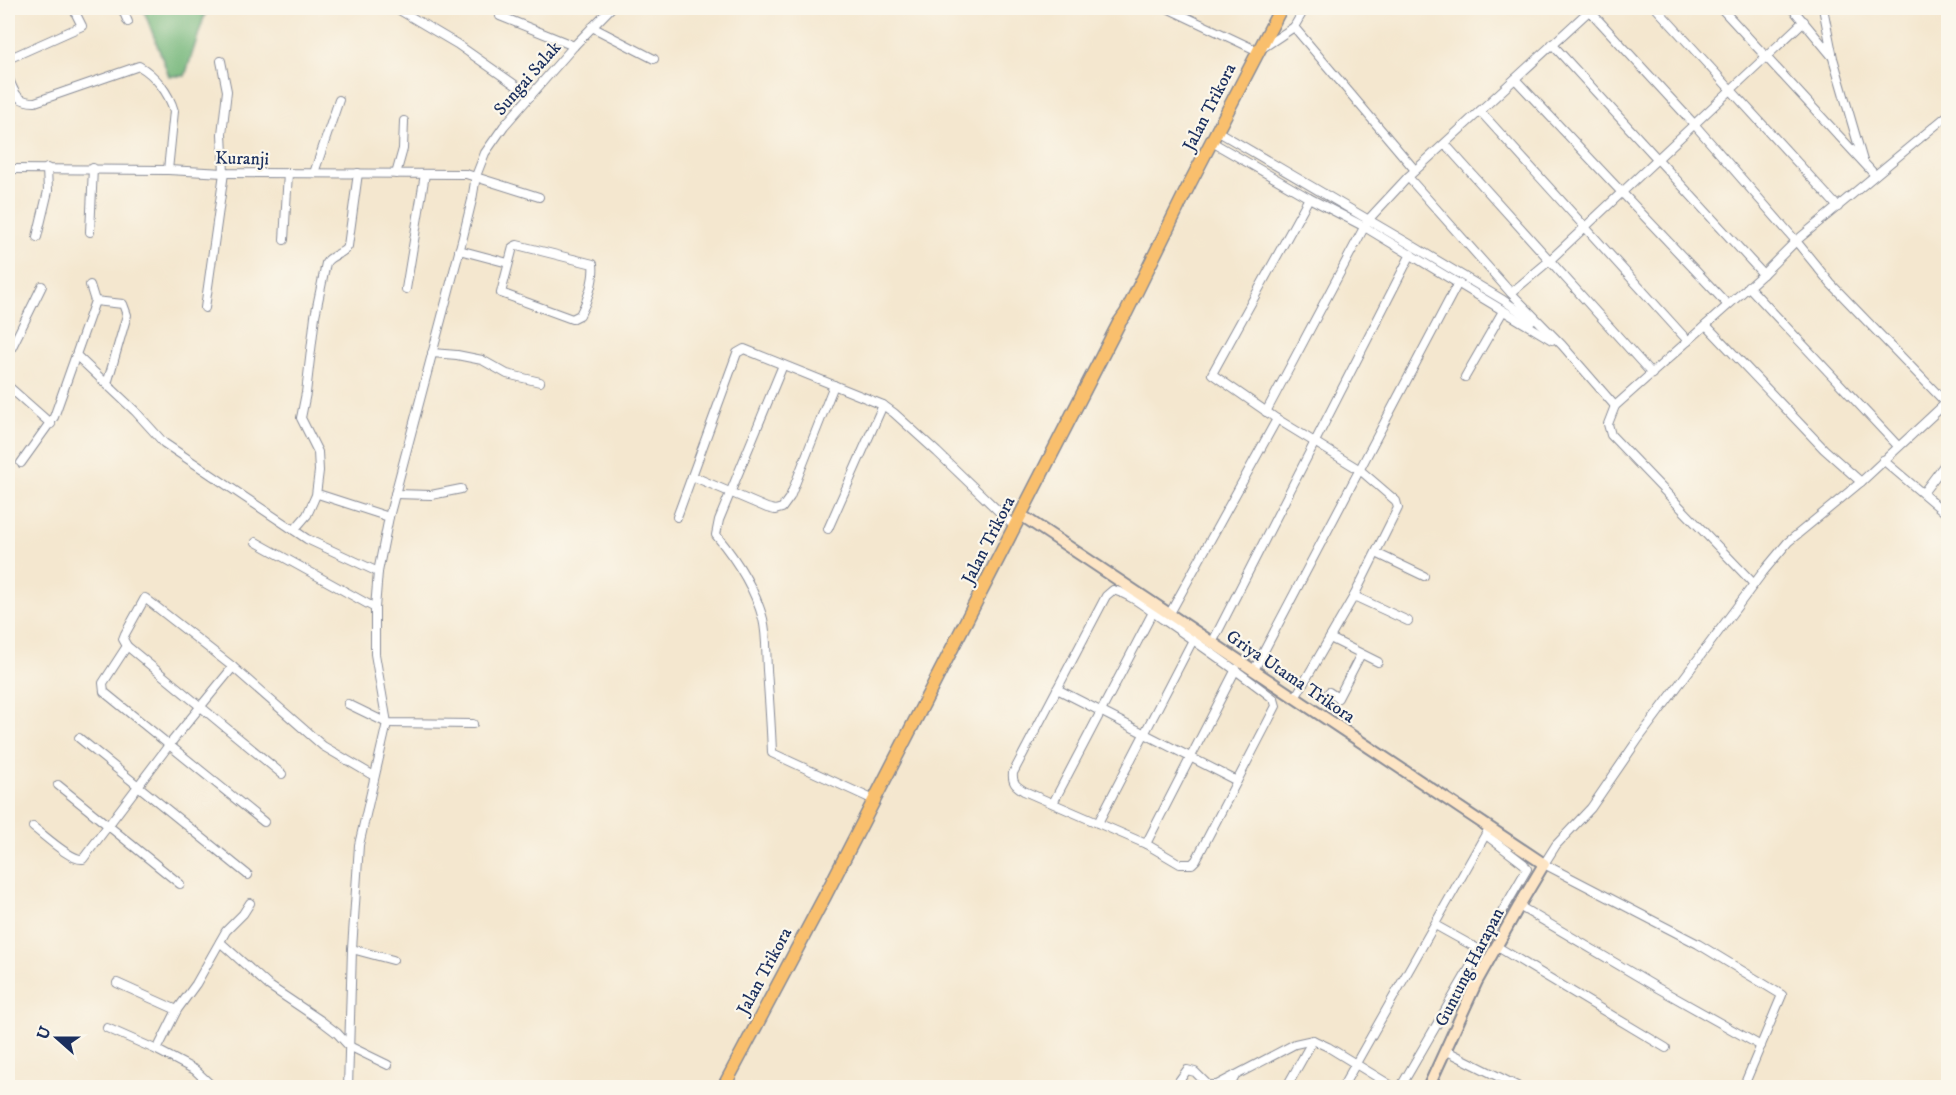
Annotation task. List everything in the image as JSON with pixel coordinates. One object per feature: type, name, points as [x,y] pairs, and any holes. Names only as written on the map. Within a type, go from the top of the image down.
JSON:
[{"type":"main road","name":"Jalan Trikora","points":[[723,1088],[1126,313],[1281,8]]},
{"type":"street","points":[[8,59],[82,26],[73,8]]},
{"type":"street","points":[[122,8],[128,22]]},
{"type":"street","points":[[396,8],[457,44],[531,96]]},
{"type":"street","name":"Sungai Salak","points":[[387,723],[375,654],[378,572],[389,517],[472,200],[476,176],[485,153],[504,126],[574,46],[611,8]]},
{"type":"street","points":[[1167,8],[1258,51],[1294,27],[1305,8]]},
{"type":"street","points":[[1656,8],[1838,207]]},
{"type":"street","points":[[1721,8],[1875,175]]},
{"type":"street","points":[[1792,8],[1833,58]]},
{"type":"street","points":[[1823,8],[1833,58],[1863,162]]},
{"type":"street","points":[[1266,412],[1366,223],[1415,170],[1588,10],[1694,124],[1797,241],[1831,284],[1947,402],[1861,482],[1788,542],[1639,738],[1591,808],[1556,845],[1544,864],[1698,944],[1782,994],[1743,1088]]},
{"type":"street","points":[[500,16],[574,46]]},
{"type":"street","points":[[1510,292],[1549,261],[1804,21]]},
{"type":"street","points":[[592,27],[654,60]]},
{"type":"street","points":[[1294,27],[1415,170]]},
{"type":"street","points":[[1552,44],[1763,274]]},
{"type":"street","points":[[205,309],[224,173],[222,134],[227,91],[221,61]]},
{"type":"street","points":[[8,77],[18,98],[26,102],[35,102],[139,66],[150,72],[171,101],[174,111],[168,170]]},
{"type":"street","points":[[1515,79],[1727,304]]},
{"type":"street","points":[[314,173],[339,100]]},
{"type":"street","points":[[1480,111],[1688,340]]},
{"type":"street","points":[[1754,584],[1611,435],[1608,423],[1615,406],[1797,241],[1948,115]]},
{"type":"street","points":[[396,174],[403,149],[404,121]]},
{"type":"street","points":[[1215,136],[1309,198],[1366,223],[1411,254],[1562,345]]},
{"type":"street","points":[[1215,136],[1503,300],[1545,329]]},
{"type":"street","points":[[1445,144],[1652,374]]},
{"type":"street","points":[[37,237],[48,191],[47,168]]},
{"type":"street","points":[[90,232],[93,168]]},
{"type":"street","name":"Kuranji","points":[[8,169],[93,168],[224,173],[476,176],[538,197]]},
{"type":"street","points":[[284,240],[288,173]]},
{"type":"street","points":[[294,530],[307,515],[316,495],[319,471],[318,452],[301,418],[315,316],[326,263],[332,256],[345,250],[348,246],[358,173]]},
{"type":"street","points":[[406,289],[425,174]]},
{"type":"street","points":[[1408,177],[1615,406]]},
{"type":"street","points":[[1295,698],[1354,596],[1398,508],[1397,503],[1360,471],[1266,412],[1212,374],[1309,198]]},
{"type":"street","points":[[517,245],[593,264],[589,292],[580,315],[572,319],[502,294],[508,263],[513,248],[517,245]]},
{"type":"street","points":[[459,250],[508,263]]},
{"type":"street","points":[[1212,643],[1411,254]]},
{"type":"street","points":[[1254,670],[1458,283]]},
{"type":"street","points":[[21,464],[51,424],[95,301],[90,285]]},
{"type":"street","points":[[8,355],[42,286]]},
{"type":"street","points":[[1748,286],[1898,447]]},
{"type":"street","points":[[95,301],[123,304],[127,315],[107,384]]},
{"type":"street","points":[[1465,377],[1503,311]]},
{"type":"street","points":[[1706,325],[1824,449],[1861,482]]},
{"type":"street","points":[[676,517],[738,351],[744,349],[883,405],[1018,521]]},
{"type":"street","points":[[432,353],[482,360],[507,374],[540,382]]},
{"type":"street","points":[[77,356],[135,411],[164,443],[193,460],[252,504],[307,539],[378,572]]},
{"type":"street","points":[[783,365],[719,520],[716,535],[748,582],[763,620],[772,753],[874,800]]},
{"type":"street","points":[[692,476],[767,508],[778,510],[785,505],[834,385]]},
{"type":"street","points":[[8,386],[51,424]]},
{"type":"street","points":[[828,529],[883,405]]},
{"type":"street","points":[[1169,615],[1277,419]]},
{"type":"street","points":[[1883,460],[1948,515]]},
{"type":"street","points":[[1923,493],[1948,460]]},
{"type":"street","points":[[395,494],[431,495],[461,489]]},
{"type":"street","points":[[321,495],[389,517]]},
{"type":"street","name":"Griya Utama Trikora","points":[[1018,521],[1169,615],[1195,636],[1212,643],[1254,670],[1488,831],[1544,864]]},
{"type":"street","points":[[256,542],[375,608]]},
{"type":"street","points":[[1376,553],[1424,576]]},
{"type":"street","points":[[1110,591],[1120,592],[1195,636],[1274,699],[1276,706],[1192,864],[1180,864],[1146,844],[1017,786],[1012,778],[1013,773],[1110,591]]},
{"type":"street","points":[[1354,596],[1408,621]]},
{"type":"street","points":[[282,774],[127,646],[124,642],[124,633],[145,598],[233,667],[323,747],[374,777]]},
{"type":"street","points":[[1053,803],[1153,612]]},
{"type":"street","points":[[1098,823],[1195,636]]},
{"type":"street","points":[[1330,638],[1378,662]]},
{"type":"street","points":[[127,646],[103,683],[102,689],[264,822]]},
{"type":"street","points":[[1329,692],[1338,698],[1361,654]]},
{"type":"street","points":[[33,827],[68,854],[80,860],[83,859],[169,745],[233,667]]},
{"type":"street","points":[[1146,844],[1236,669]]},
{"type":"street","points":[[1057,689],[1237,782]]},
{"type":"street","points":[[348,704],[387,723],[473,724]]},
{"type":"street","points":[[348,1088],[352,949],[359,845],[387,723]]},
{"type":"street","points":[[79,738],[248,875]]},
{"type":"street","points":[[58,785],[180,884]]},
{"type":"street","points":[[1342,1088],[1488,831],[1527,869],[1400,1088]]},
{"type":"street","name":"Guntung Harapan","points":[[1428,1088],[1496,946],[1544,864]]},
{"type":"street","points":[[157,1050],[177,1010],[196,984],[226,931],[243,914],[250,903]]},
{"type":"street","points":[[1519,906],[1761,1046]]},
{"type":"street","points":[[1435,924],[1480,950]]},
{"type":"street","points":[[220,942],[268,985],[320,1020],[349,1046],[388,1065]]},
{"type":"street","points":[[1496,946],[1666,1048]]},
{"type":"street","points":[[352,949],[393,960]]},
{"type":"street","points":[[117,983],[177,1010]]},
{"type":"street","points":[[107,1028],[195,1070],[214,1088]]},
{"type":"street","points":[[1286,1088],[1313,1040]]},
{"type":"street","points":[[1174,1088],[1183,1073],[1189,1070],[1195,1072],[1209,1086],[1217,1085],[1295,1044],[1313,1040],[1395,1088]]},
{"type":"street","points":[[1445,1050],[1517,1086]]},
{"type":"street","points":[[1229,1088],[1235,1076]]},
{"type":"green space","points":[[143,8],[207,8],[185,76],[169,76]]}]
